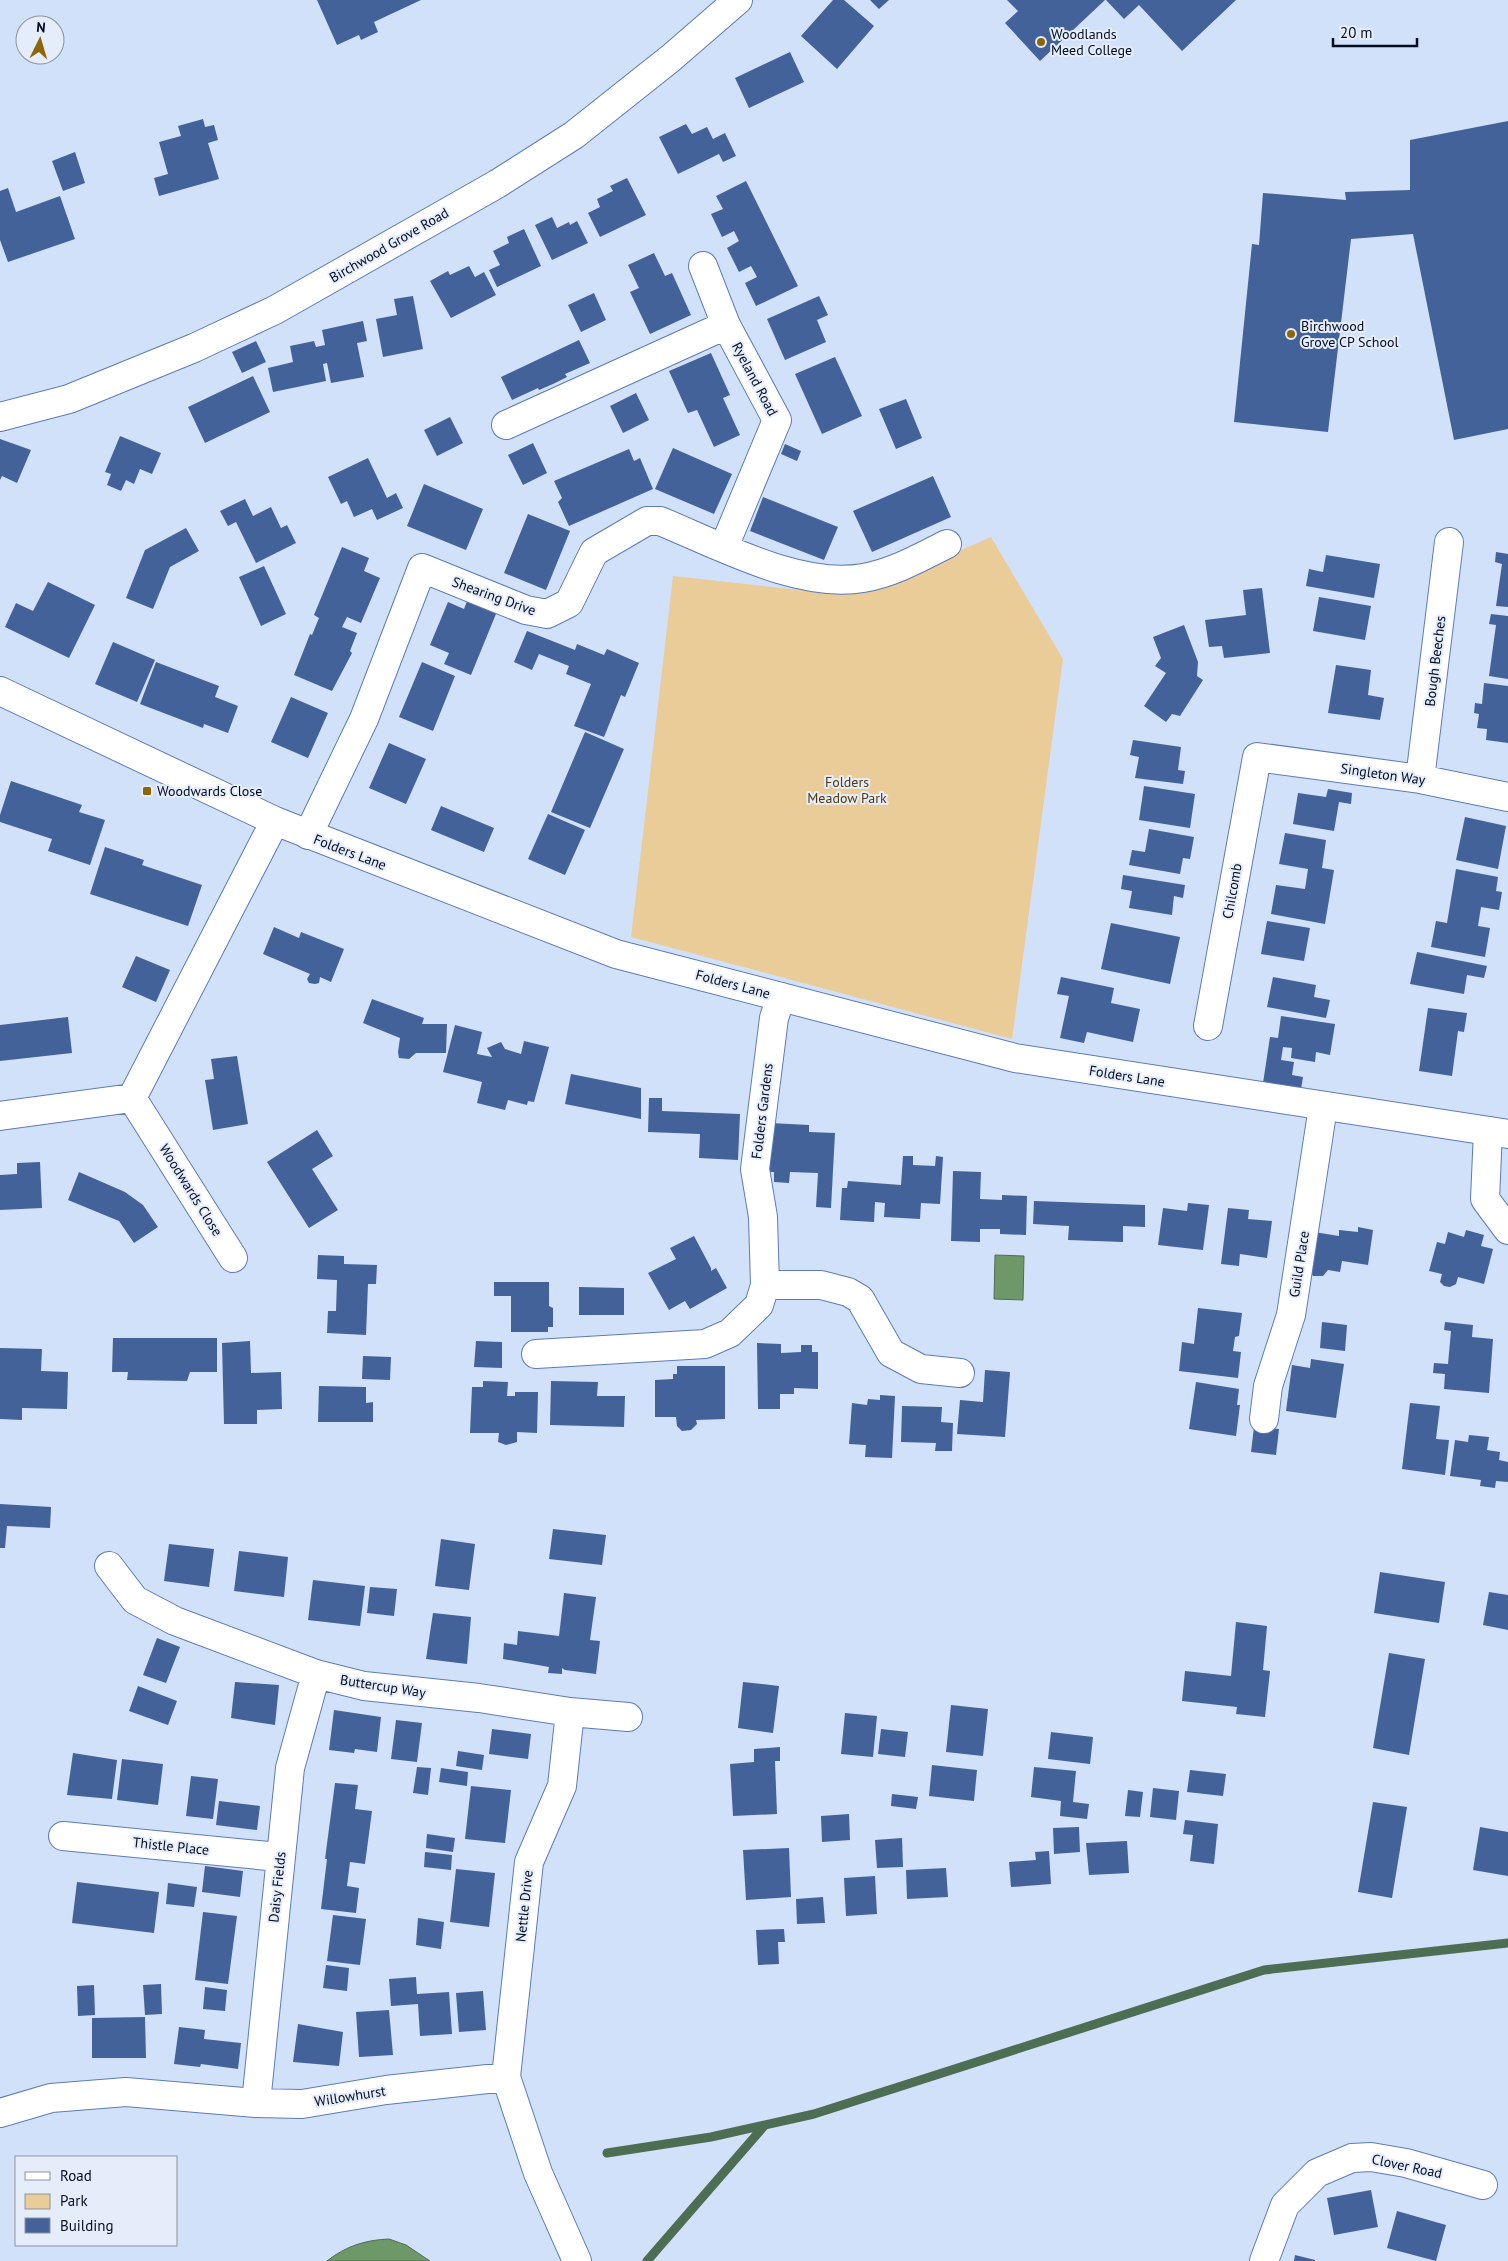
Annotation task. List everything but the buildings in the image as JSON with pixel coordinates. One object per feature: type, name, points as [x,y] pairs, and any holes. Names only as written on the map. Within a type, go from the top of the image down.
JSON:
[{"type":"street","name":"Birchwood Grove Road","points":[[0,417],[70,399],[194,348],[275,310],[497,184],[574,135],[670,58],[738,0]]},
{"type":"street","name":"Ryeland Road","points":[[703,266],[726,325],[777,420],[724,547]]},
{"type":"street","points":[[506,425],[726,325]]},
{"type":"street","name":"Shearing Drive","points":[[308,835],[364,719],[422,568],[526,610],[547,614],[569,603],[594,552],[647,521],[660,521],[785,573],[821,579],[863,578],[904,566],[947,544]]},
{"type":"street","name":"Bough Beeches","points":[[1420,779],[1449,542]]},
{"type":"street","name":"Folders Lane","points":[[0,691],[274,821],[616,954],[1015,1058],[1498,1132]]},
{"type":"street","name":"Singleton Way","points":[[1257,757],[1420,779],[1508,797]]},
{"type":"street","name":"Chilcomb","points":[[1208,1026],[1257,757]]},
{"type":"street","points":[[0,1116],[132,1098],[274,821]]},
{"type":"street","name":"Folders Gardens","points":[[536,1354],[706,1344],[730,1332],[759,1305],[765,1286],[763,1217],[754,1169],[774,1018],[781,997]]},
{"type":"street","name":"Woodwards Close","points":[[132,1098],[233,1258]]},
{"type":"street","name":"Guild Place","points":[[1264,1419],[1268,1386],[1291,1314],[1323,1106]]},
{"type":"street","points":[[1498,1132],[1484,1199],[1508,1230]]},
{"type":"street","points":[[765,1286],[821,1285],[848,1292],[860,1299],[891,1353],[921,1369],[960,1373]]},
{"type":"street","name":"Buttercup Way","points":[[109,1566],[136,1600],[175,1621],[316,1674],[364,1686],[479,1698],[570,1712],[628,1717]]},
{"type":"street","name":"Daisy Fields","points":[[256,2103],[279,1857],[290,1768],[316,1674]]},
{"type":"street","name":"Nettle Drive","points":[[506,2077],[529,1862],[562,1786],[570,1712]]},
{"type":"street","name":"Thistle Place","points":[[63,1836],[279,1857]]},
{"type":"street","points":[[506,2077],[538,2173],[577,2261]]},
{"type":"street","name":"Willowhurst","points":[[0,2113],[51,2098],[126,2092],[256,2103],[302,2104],[386,2090],[506,2077]]},
{"type":"street","name":"Clover Road","points":[[1264,2261],[1285,2205],[1317,2173],[1352,2158],[1371,2157],[1406,2163],[1483,2185]]},
{"type":"green space","name":"Folders Meadow Park","points":[[991,537],[1063,659],[1012,1039],[631,937],[673,576],[790,589],[844,592],[883,584]]},
{"type":"shaded area","points":[[995,1255],[1024,1256],[1023,1300],[994,1299]]},
{"type":"shaded area","points":[[389,2239],[406,2245],[430,2261],[327,2261],[341,2251],[356,2245]]},
{"type":"waterway","points":[[607,2153],[711,2137],[814,2114],[1264,1970],[1508,1943]]},
{"type":"waterway","points":[[647,2261],[765,2125]]},
{"type":"place","name":"Woodlands Meed College","points":[[1041,42]]},
{"type":"place","name":"Birchwood Grove CP School","points":[[1291,334]]},
{"type":"place","name":"Woodwards Close","points":[[147,791]]}]
